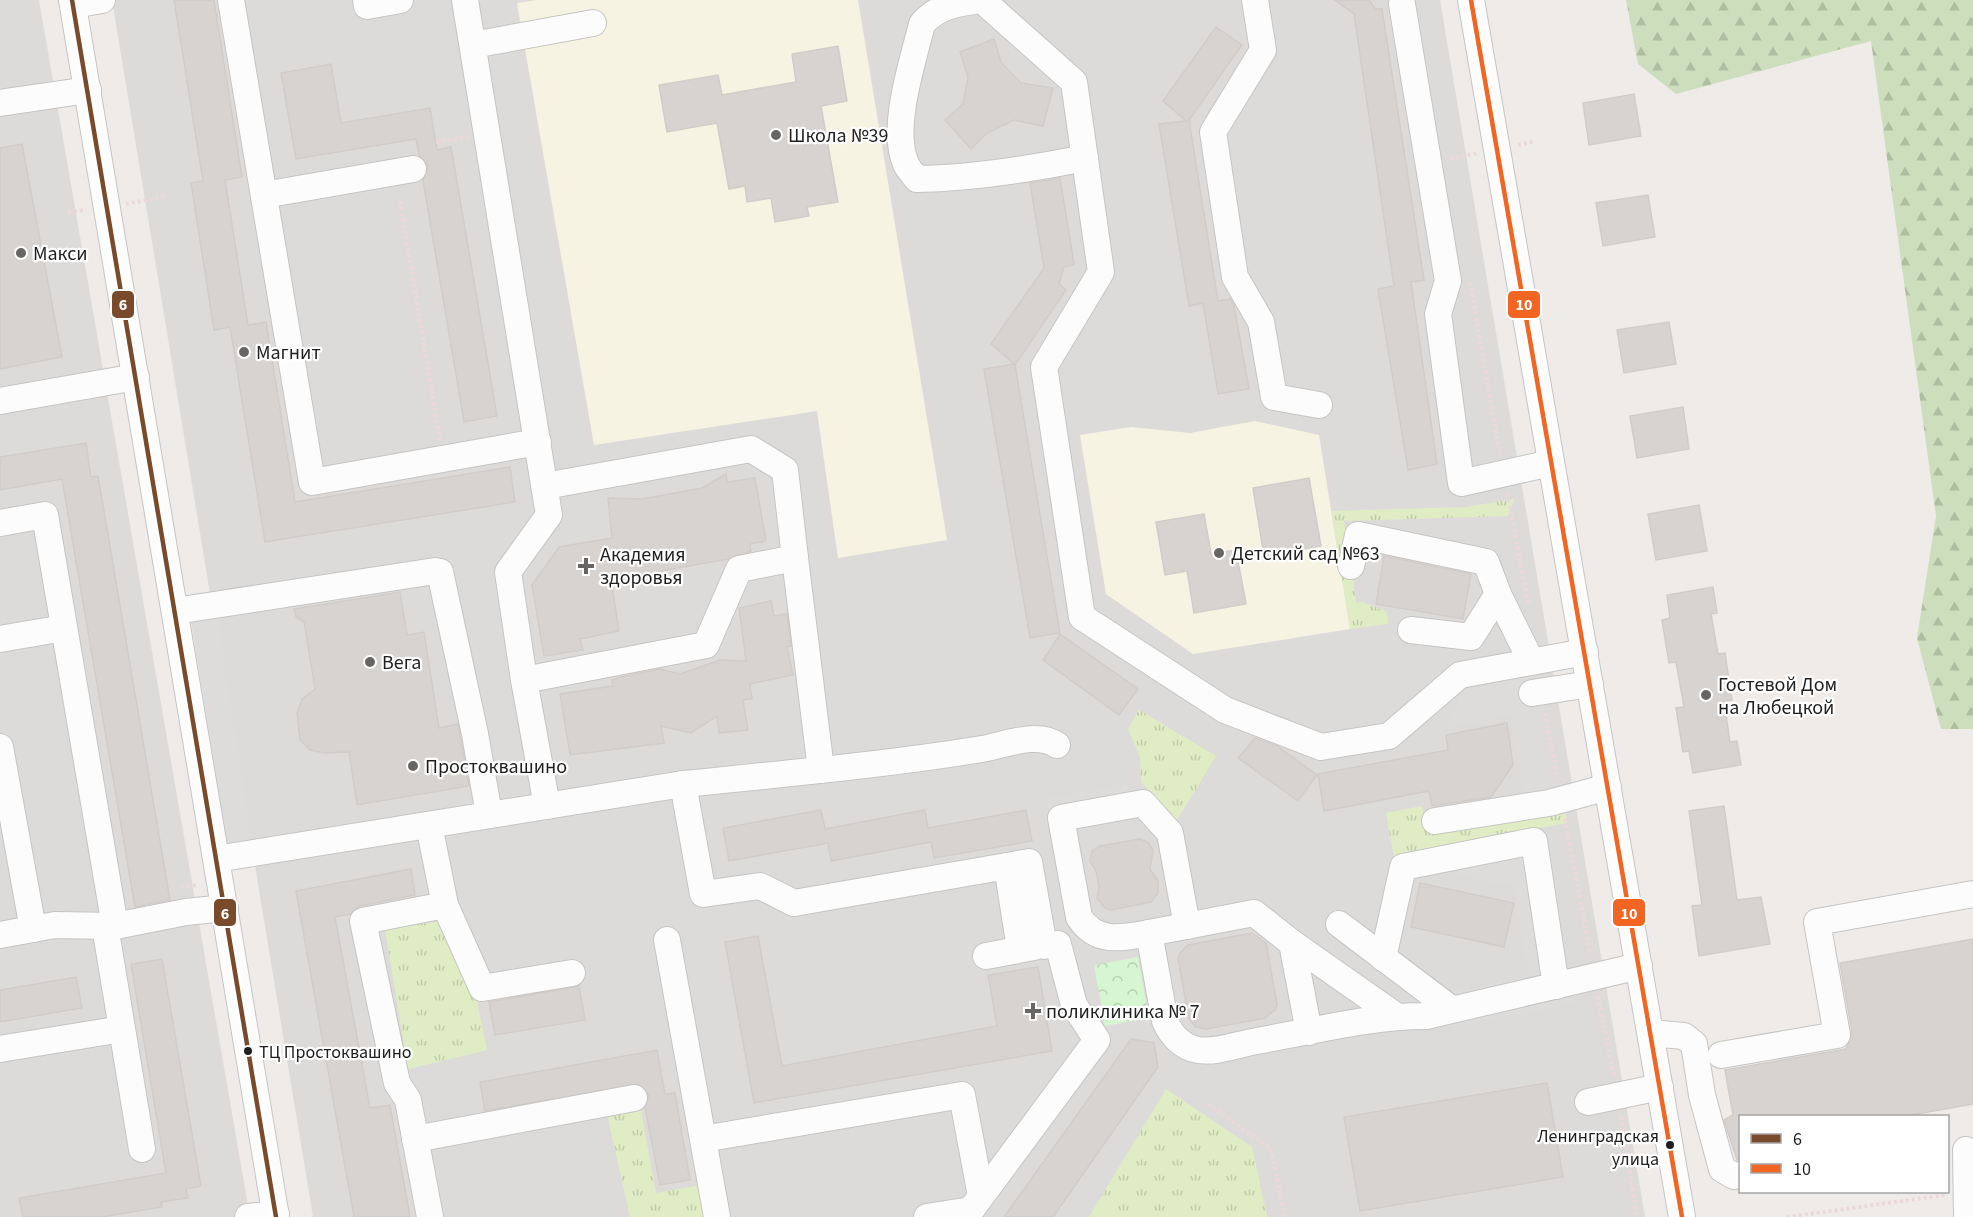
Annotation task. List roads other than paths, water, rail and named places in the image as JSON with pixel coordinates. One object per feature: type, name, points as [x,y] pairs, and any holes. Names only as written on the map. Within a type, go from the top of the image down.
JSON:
[{"type":"street","points":[[102,0],[73,2],[276,1215],[248,1217]]},
{"type":"street","points":[[231,0],[312,482],[538,442]]},
{"type":"street","points":[[366,0],[367,6],[400,0]]},
{"type":"street","points":[[465,0],[549,515],[508,572],[524,680],[547,806]]},
{"type":"street","points":[[1085,158],[1031,168],[942,179],[917,179],[906,164],[900,136],[905,100],[922,24],[930,14],[954,4],[981,0],[1074,82],[1085,158],[1101,272],[1044,368],[1083,617],[1225,710],[1321,747],[1389,736],[1460,675],[1585,652]]},
{"type":"street","points":[[1256,0],[1263,50],[1213,132],[1233,266],[1235,277],[1262,322],[1274,397],[1318,405]]},
{"type":"street","points":[[1472,0],[1683,1217]]},
{"type":"street","points":[[1407,1],[1448,282],[1438,314],[1461,483],[1551,463]]},
{"type":"street","points":[[473,45],[593,23]]},
{"type":"street","points":[[0,103],[88,90]]},
{"type":"street","points":[[264,195],[413,169]]},
{"type":"street","points":[[0,401],[136,377]]},
{"type":"street","points":[[545,486],[751,449],[785,470],[821,770]]},
{"type":"street","points":[[0,523],[45,515],[110,926],[122,1029],[142,1149]]},
{"type":"street","points":[[1351,566],[1358,535],[1486,562],[1498,594],[1531,661]]},
{"type":"street","points":[[524,680],[705,645],[739,568],[795,558]]},
{"type":"street","points":[[175,611],[344,584],[440,572],[475,734],[489,814]]},
{"type":"street","points":[[1411,630],[1472,637],[1498,594]]},
{"type":"street","points":[[0,639],[64,628]]},
{"type":"street","points":[[1532,693],[1590,684]]},
{"type":"street","points":[[216,859],[684,784],[962,753],[1042,738],[1057,745]]},
{"type":"street","points":[[0,747],[33,929]]},
{"type":"street","points":[[684,784],[703,894],[760,886],[794,903],[1007,866],[1032,947]]},
{"type":"street","points":[[1435,821],[1549,803],[1608,788]]},
{"type":"street","points":[[1187,926],[1170,833],[1143,803],[1061,818],[1079,917],[1083,924],[1095,934],[1112,938],[1149,933],[1254,914],[1396,1016]]},
{"type":"street","points":[[429,825],[445,905],[482,988],[572,973]]},
{"type":"street","points":[[1383,958],[1402,867],[1534,841],[1556,986]]},
{"type":"street","points":[[1721,1055],[1837,1035],[1817,922],[1973,894]]},
{"type":"street","points":[[430,1217],[408,1100],[397,1083],[363,921],[445,905]]},
{"type":"street","points":[[0,935],[55,924],[110,926],[186,912],[225,908]]},
{"type":"street","points":[[1339,924],[1450,1008]]},
{"type":"street","points":[[1149,933],[1165,1021],[1181,1043],[1207,1050],[1396,1016],[1426,1016],[1450,1008],[1639,966]]},
{"type":"street","points":[[667,940],[717,1217]]},
{"type":"street","points":[[1292,943],[1309,1032]]},
{"type":"street","points":[[927,1217],[971,1210],[1097,1040],[1074,1005],[1058,945],[1032,947],[986,956]]},
{"type":"street","points":[[0,1049],[122,1029]]},
{"type":"street","points":[[1651,1033],[1684,1036],[1694,1044],[1702,1095],[1722,1169],[1734,1176],[1739,1175]]},
{"type":"street","points":[[1588,1102],[1660,1087]]},
{"type":"street","points":[[703,1139],[962,1095],[981,1196]]},
{"type":"street","points":[[415,1138],[634,1098]]},
{"type":"street","points":[[1962,1150],[1967,1205]]},
{"type":"place","name":"Школа №39","points":[[776,135]]},
{"type":"place","name":"Макси","points":[[21,253]]},
{"type":"place","name":"Магнит","points":[[244,352]]},
{"type":"place","name":"Детский сад №63","points":[[1219,553]]},
{"type":"place","name":"Академия здоровья","points":[[586,566]]},
{"type":"place","name":"Вега","points":[[370,662]]},
{"type":"place","name":"Гостевой Дом на Любецкой","points":[[1706,695]]},
{"type":"place","name":"Простоквашино","points":[[413,766]]},
{"type":"place","name":"поликлиника № 7","points":[[1033,1011]]},
{"type":"place","name":"ТЦ Простоквашино","points":[[248,1051]]},
{"type":"place","name":"Ленинградская улица","points":[[1670,1145]]}]
